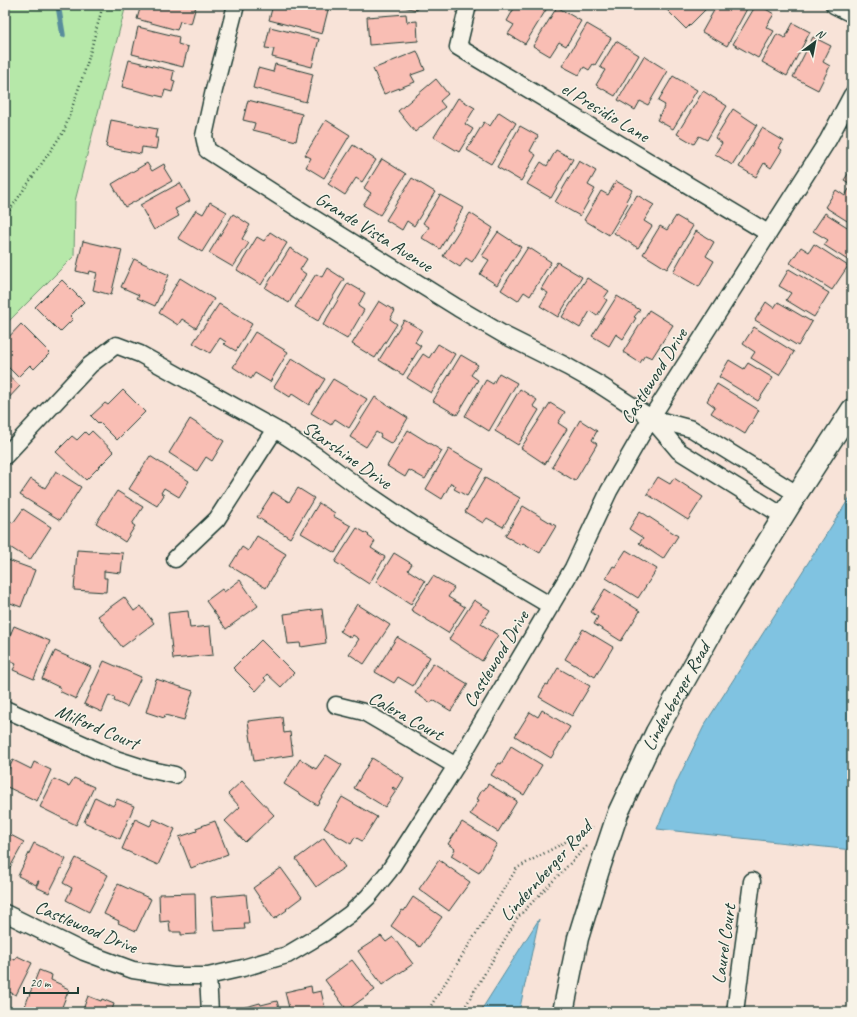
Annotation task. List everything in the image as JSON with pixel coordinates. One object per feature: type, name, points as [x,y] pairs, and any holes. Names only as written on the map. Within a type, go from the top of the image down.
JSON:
[{"type":"street","name":"Grande Vista Avenue","points":[[236,5],[214,90],[204,136],[207,150],[458,308],[506,336],[600,385],[651,418],[679,451],[784,516]]},
{"type":"street","name":"el Presidio Lane","points":[[468,5],[458,47],[768,233]]},
{"type":"street","points":[[834,5],[852,14]]},
{"type":"street","name":"Castlewood Drive","points":[[5,913],[84,952],[134,970],[173,976],[208,976],[243,968],[287,955],[324,933],[350,914],[368,897],[411,837],[456,766],[573,568],[609,491],[651,418],[828,140],[852,95]]},
{"type":"street","name":"Starshine Drive","points":[[5,456],[90,365],[116,345],[140,354],[275,429],[318,457],[369,495],[412,524],[551,606]]},
{"type":"street","name":"Lindenberger Road","points":[[563,1012],[578,938],[599,870],[618,813],[656,732],[716,625],[797,494],[852,409]]},
{"type":"street","name":"Grande Vista Avenue","points":[[651,418],[692,429],[797,494]]},
{"type":"street","points":[[175,559],[217,519],[275,429]]},
{"type":"street","name":"Calera Court","points":[[336,705],[364,712],[456,766]]},
{"type":"street","name":"Milford Court","points":[[5,709],[116,759],[147,769],[175,775]]},
{"type":"street","name":"Laurel Court","points":[[735,1012],[752,881]]},
{"type":"street","points":[[208,976],[210,1012]]},
{"type":"path","points":[[5,217],[64,132],[87,64],[103,5]]},
{"type":"path","points":[[427,1012],[517,868],[618,813]]},
{"type":"path","name":"Lindernberger Road","points":[[462,1012],[518,916],[590,842]]},
{"type":"green space","points":[[5,5],[126,5],[75,201],[74,256],[5,325]]},
{"type":"water","points":[[852,494],[852,850],[657,829],[678,779],[705,724]]},
{"type":"water","points":[[539,919],[519,1012],[480,1012]]},
{"type":"building","points":[[141,5],[196,6],[191,24],[180,21],[177,30],[137,19]]},
{"type":"building","points":[[273,5],[329,6],[322,34],[269,20]]},
{"type":"building","points":[[394,5],[418,5],[417,10]]},
{"type":"building","points":[[516,5],[549,5],[525,44],[508,34],[514,25],[507,21]]},
{"type":"building","points":[[671,5],[700,5],[705,10],[686,29],[666,9]]},
{"type":"building","points":[[717,5],[749,5],[727,46],[702,32]]},
{"type":"building","points":[[756,5],[759,5],[774,14],[766,27],[774,31],[758,58],[733,44]]},
{"type":"building","points":[[557,7],[581,21],[566,46],[559,42],[550,56],[533,46]]},
{"type":"building","points":[[406,14],[407,22],[417,21],[418,41],[369,45],[367,17]]},
{"type":"building","points":[[793,23],[810,32],[787,76],[762,62],[777,34],[785,38]]},
{"type":"building","points":[[587,24],[611,38],[595,65],[593,64],[589,70],[584,67],[579,75],[562,66]]},
{"type":"building","points":[[138,27],[179,37],[178,44],[188,47],[183,67],[132,54]]},
{"type":"building","points":[[270,27],[319,39],[312,67],[272,57],[274,49],[265,48]]},
{"type":"building","points":[[813,37],[831,46],[823,62],[830,66],[818,90],[793,77]]},
{"type":"building","points":[[616,41],[639,55],[615,96],[596,85],[605,70],[600,67]]},
{"type":"building","points":[[417,51],[425,70],[411,75],[415,82],[384,94],[373,69]]},
{"type":"building","points":[[644,56],[668,71],[648,105],[640,101],[635,110],[618,100]]},
{"type":"building","points":[[129,60],[174,71],[172,80],[175,81],[172,92],[165,90],[163,97],[122,87]]},
{"type":"building","points":[[275,64],[313,74],[306,102],[253,88],[258,68],[273,72]]},
{"type":"building","points":[[673,76],[697,90],[673,129],[657,120],[665,105],[658,101]]},
{"type":"building","points":[[436,79],[448,94],[440,101],[445,107],[415,132],[398,111]]},
{"type":"building","points":[[703,91],[727,106],[707,140],[699,136],[694,144],[677,134]]},
{"type":"building","points":[[458,98],[475,108],[465,124],[473,129],[459,152],[434,137]]},
{"type":"building","points":[[248,100],[302,114],[296,141],[253,130],[255,123],[243,120]]},
{"type":"building","points":[[733,109],[757,125],[732,165],[715,154],[722,143],[715,138]]},
{"type":"building","points":[[499,112],[516,123],[491,164],[467,150],[484,122],[490,126]]},
{"type":"building","points":[[111,120],[157,129],[155,138],[158,138],[156,149],[142,147],[141,154],[106,147]]},
{"type":"building","points":[[326,120],[350,135],[324,178],[306,167],[311,158],[305,155]]},
{"type":"building","points":[[520,126],[538,136],[530,151],[536,155],[521,181],[497,167]]},
{"type":"building","points":[[762,128],[784,141],[779,148],[782,150],[771,168],[764,163],[756,177],[739,167]]},
{"type":"building","points":[[353,145],[376,160],[362,182],[356,178],[345,195],[328,184]]},
{"type":"building","points":[[556,150],[573,159],[551,198],[527,184],[541,162],[547,166]]},
{"type":"building","points":[[382,159],[406,174],[380,215],[363,205],[371,193],[364,188]]},
{"type":"building","points":[[579,161],[596,171],[588,185],[595,189],[580,216],[555,202]]},
{"type":"building","points":[[147,163],[152,171],[164,164],[164,168],[172,181],[125,207],[112,184]]},
{"type":"building","points":[[852,168],[852,185],[844,180]]},
{"type":"building","points":[[412,178],[435,192],[414,226],[407,221],[402,230],[386,220]]},
{"type":"building","points":[[616,181],[632,190],[626,201],[628,203],[609,235],[584,220],[601,191],[608,195]]},
{"type":"building","points":[[180,183],[190,201],[175,209],[179,216],[154,230],[140,205]]},
{"type":"building","points":[[849,189],[852,191],[852,224],[825,207],[836,190],[845,196]]},
{"type":"building","points":[[440,195],[463,208],[440,249],[422,238],[429,227],[423,223]]},
{"type":"building","points":[[637,195],[654,205],[644,221],[652,226],[638,248],[614,233]]},
{"type":"building","points":[[210,202],[227,212],[202,252],[178,238],[196,210],[203,214]]},
{"type":"building","points":[[470,213],[493,228],[472,262],[466,258],[460,267],[443,256]]},
{"type":"building","points":[[825,213],[852,230],[852,255],[849,261],[824,245],[828,240],[813,231]]},
{"type":"building","points":[[233,214],[250,225],[242,239],[249,243],[233,267],[209,253]]},
{"type":"building","points":[[676,216],[693,226],[667,269],[643,254],[660,226],[667,230]]},
{"type":"building","points":[[696,231],[714,242],[706,256],[714,261],[699,287],[673,272]]},
{"type":"building","points":[[270,232],[287,243],[261,285],[237,270],[257,237],[264,241]]},
{"type":"building","points":[[498,232],[521,247],[497,285],[480,274],[489,260],[482,256]]},
{"type":"building","points":[[83,241],[122,250],[111,295],[93,290],[97,273],[90,271],[89,274],[76,271]]},
{"type":"building","points":[[814,244],[848,266],[832,290],[790,263],[801,247],[809,252]]},
{"type":"building","points":[[528,247],[551,262],[530,296],[524,292],[518,301],[501,290]]},
{"type":"building","points":[[290,248],[307,259],[300,270],[306,274],[289,303],[265,288]]},
{"type":"building","points":[[134,259],[169,275],[155,306],[137,298],[139,295],[121,287]]},
{"type":"building","points":[[557,262],[582,277],[558,317],[540,306],[548,293],[541,289]]},
{"type":"building","points":[[327,268],[344,279],[318,321],[295,307],[316,274],[322,277]]},
{"type":"building","points":[[789,269],[829,293],[814,317],[786,300],[791,293],[779,286]]},
{"type":"building","points":[[180,278],[214,299],[196,328],[182,319],[178,325],[159,313]]},
{"type":"building","points":[[587,278],[609,291],[604,298],[607,300],[597,316],[590,311],[580,328],[562,317]]},
{"type":"building","points":[[62,280],[84,302],[70,316],[73,319],[60,332],[35,307]]},
{"type":"building","points":[[348,283],[365,293],[358,306],[364,310],[347,339],[323,325]]},
{"type":"building","points":[[617,296],[640,310],[634,317],[636,318],[623,339],[616,334],[609,346],[592,336]]},
{"type":"building","points":[[379,301],[395,311],[390,319],[397,324],[375,358],[352,344]]},
{"type":"building","points":[[766,302],[774,308],[778,302],[812,322],[798,346],[755,320]]},
{"type":"building","points":[[219,304],[252,324],[236,351],[224,344],[226,342],[220,338],[210,353],[193,343]]},
{"type":"building","points":[[649,310],[673,325],[652,358],[645,355],[640,363],[623,352]]},
{"type":"building","points":[[404,320],[422,330],[415,342],[421,346],[403,375],[379,360]]},
{"type":"building","points":[[21,324],[50,353],[34,369],[30,365],[18,377],[5,364],[5,341]]},
{"type":"building","points":[[754,327],[794,352],[779,375],[751,358],[755,352],[743,344]]},
{"type":"building","points":[[255,332],[288,352],[270,382],[255,373],[251,379],[233,367]]},
{"type":"building","points":[[438,344],[455,354],[431,393],[407,378],[423,354],[429,358]]},
{"type":"building","points":[[461,355],[478,365],[471,375],[478,380],[457,415],[433,401]]},
{"type":"building","points":[[292,358],[325,379],[309,405],[292,394],[290,397],[274,387]]},
{"type":"building","points":[[729,360],[744,369],[748,363],[773,378],[758,401],[719,377]]},
{"type":"building","points":[[5,372],[20,386],[6,401],[5,400]]},
{"type":"building","points":[[499,373],[517,383],[489,431],[465,416],[486,380],[493,384]]},
{"type":"building","points":[[333,379],[367,399],[349,428],[335,419],[331,425],[311,413]]},
{"type":"building","points":[[717,384],[759,410],[745,434],[711,413],[715,407],[707,401]]},
{"type":"building","points":[[520,389],[537,400],[533,406],[539,410],[518,445],[495,431]]},
{"type":"building","points":[[123,390],[145,412],[117,440],[91,416],[105,403],[108,405]]},
{"type":"building","points":[[375,397],[408,418],[392,444],[380,437],[381,435],[376,432],[366,447],[350,437]]},
{"type":"building","points":[[550,403],[565,412],[558,423],[567,429],[545,464],[521,448]]},
{"type":"building","points":[[190,419],[224,441],[212,461],[206,457],[197,471],[169,453]]},
{"type":"building","points":[[580,420],[597,431],[592,440],[597,444],[575,481],[552,467]]},
{"type":"building","points":[[408,430],[442,451],[425,479],[409,470],[405,477],[387,466]]},
{"type":"building","points":[[92,431],[114,452],[86,480],[56,452],[72,436],[77,440],[85,432],[88,435]]},
{"type":"building","points":[[449,449],[483,469],[467,496],[454,489],[456,486],[451,483],[442,499],[426,489]]},
{"type":"building","points":[[150,456],[189,481],[179,497],[164,488],[161,493],[164,495],[157,506],[129,489]]},
{"type":"building","points":[[56,471],[81,487],[60,520],[20,495],[31,479],[45,488]]},
{"type":"building","points":[[658,477],[670,484],[674,478],[703,497],[688,520],[647,494]]},
{"type":"building","points":[[485,478],[520,498],[503,527],[487,518],[483,523],[465,512]]},
{"type":"building","points":[[298,488],[314,498],[290,538],[257,517],[273,492],[289,502]]},
{"type":"building","points":[[117,491],[143,507],[132,524],[135,526],[125,542],[96,523]]},
{"type":"building","points":[[319,503],[335,513],[333,516],[351,526],[335,553],[301,533]]},
{"type":"building","points":[[523,506],[556,526],[540,553],[523,543],[521,545],[505,536]]},
{"type":"building","points":[[23,509],[51,527],[30,560],[5,544],[5,523],[7,519],[13,523]]},
{"type":"building","points":[[640,511],[678,536],[663,559],[639,543],[643,538],[629,529]]},
{"type":"building","points":[[357,528],[369,535],[368,536],[375,541],[371,548],[385,557],[369,584],[335,562]]},
{"type":"building","points":[[257,536],[286,554],[266,588],[230,566],[242,547],[248,551]]},
{"type":"building","points":[[77,550],[123,553],[121,573],[104,571],[104,578],[107,578],[106,592],[74,590]]},
{"type":"building","points":[[626,550],[657,569],[638,598],[606,578],[613,566],[615,567]]},
{"type":"building","points":[[394,553],[412,564],[408,570],[425,581],[411,604],[376,582]]},
{"type":"building","points":[[5,559],[35,570],[21,607],[5,601]]},
{"type":"building","points":[[433,576],[454,588],[448,597],[465,607],[448,633],[411,610]]},
{"type":"building","points":[[240,580],[258,606],[226,629],[206,601],[222,589],[224,592]]},
{"type":"building","points":[[605,589],[640,611],[621,641],[594,624],[598,617],[591,612]]},
{"type":"building","points":[[124,597],[134,611],[141,606],[154,623],[122,647],[98,616]]},
{"type":"building","points":[[474,600],[490,610],[481,624],[498,635],[482,661],[449,639]]},
{"type":"building","points":[[357,604],[390,625],[364,664],[349,654],[359,639],[353,635],[351,638],[340,631]]},
{"type":"building","points":[[322,609],[326,643],[301,647],[300,643],[288,644],[284,614]]},
{"type":"building","points":[[188,611],[190,628],[210,626],[213,655],[173,659],[168,613]]},
{"type":"building","points":[[14,626],[50,641],[34,679],[13,670],[16,664],[5,659],[5,647]]},
{"type":"building","points":[[583,629],[613,647],[595,677],[565,659]]},
{"type":"building","points":[[397,637],[430,657],[413,686],[398,677],[394,683],[375,672]]},
{"type":"building","points":[[261,640],[294,673],[281,687],[267,674],[264,678],[266,680],[256,691],[233,668]]},
{"type":"building","points":[[55,651],[91,667],[76,699],[59,691],[61,688],[42,679]]},
{"type":"building","points":[[104,661],[141,677],[127,707],[114,701],[115,698],[109,695],[102,712],[84,704]]},
{"type":"building","points":[[433,663],[468,684],[451,711],[433,700],[431,703],[415,693]]},
{"type":"building","points":[[558,668],[590,686],[572,716],[539,697],[546,684],[548,685]]},
{"type":"building","points":[[156,679],[193,691],[184,720],[165,715],[164,718],[146,712]]},
{"type":"building","points":[[542,710],[570,727],[551,758],[515,736],[530,712],[538,717]]},
{"type":"building","points":[[282,717],[284,733],[290,732],[293,755],[254,761],[248,721]]},
{"type":"building","points":[[511,746],[542,765],[524,795],[491,775],[499,763],[501,764]]},
{"type":"building","points":[[326,755],[342,765],[317,805],[284,784],[300,759],[316,769]]},
{"type":"building","points":[[372,758],[404,778],[397,790],[393,787],[392,788],[396,791],[385,807],[354,788]]},
{"type":"building","points":[[13,760],[31,769],[34,762],[51,770],[37,801],[5,786],[5,777]]},
{"type":"building","points":[[74,778],[94,787],[76,825],[40,807],[54,779],[69,786]]},
{"type":"building","points":[[242,781],[274,815],[245,842],[225,821],[240,807],[228,794]]},
{"type":"building","points":[[488,784],[517,801],[498,832],[470,814],[479,800],[477,799],[482,790],[484,790]]},
{"type":"building","points":[[95,797],[113,806],[117,799],[134,806],[120,839],[84,822]]},
{"type":"building","points":[[342,797],[377,817],[362,841],[355,837],[351,844],[324,828]]},
{"type":"building","points":[[135,819],[150,826],[154,819],[175,829],[158,865],[122,849]]},
{"type":"building","points":[[215,821],[228,854],[191,868],[179,837],[197,831],[196,828]]},
{"type":"building","points":[[462,822],[497,844],[479,873],[451,856],[455,849],[448,844]]},
{"type":"building","points":[[5,832],[24,842],[8,871],[5,869]]},
{"type":"building","points":[[324,838],[345,867],[316,887],[296,859]]},
{"type":"building","points":[[34,843],[66,859],[49,893],[36,887],[39,881],[36,885],[18,876]]},
{"type":"building","points":[[76,858],[108,875],[89,912],[66,900],[72,888],[63,883]]},
{"type":"building","points":[[439,860],[470,882],[449,911],[419,889]]},
{"type":"building","points":[[281,868],[302,897],[274,919],[253,888]]},
{"type":"building","points":[[118,884],[151,899],[136,931],[118,923],[119,921],[104,914]]},
{"type":"building","points":[[195,893],[196,934],[181,935],[181,932],[170,932],[169,921],[160,922],[159,894]]},
{"type":"building","points":[[246,894],[249,923],[244,923],[245,929],[214,931],[211,897]]},
{"type":"building","points":[[413,897],[442,917],[420,947],[391,926],[402,910],[404,911]]},
{"type":"building","points":[[381,936],[386,942],[393,937],[413,964],[382,985],[358,951]]},
{"type":"building","points":[[5,956],[15,960],[17,956],[32,963],[16,995],[5,990]]},
{"type":"building","points":[[352,960],[375,990],[347,1010],[325,980]]},
{"type":"building","points":[[39,970],[52,975],[51,980],[69,989],[60,1012],[41,1012],[25,1006]]},
{"type":"building","points":[[311,986],[312,993],[321,991],[326,1012],[290,1012],[285,992]]},
{"type":"building","points":[[88,996],[101,1001],[102,999],[114,1004],[112,1010],[117,1012],[82,1012]]},
{"type":"building","points":[[277,1001],[280,1012],[243,1012],[242,1008],[260,1003],[261,1005]]},
{"type":"waterway","points":[[58,5],[63,35]]}]
